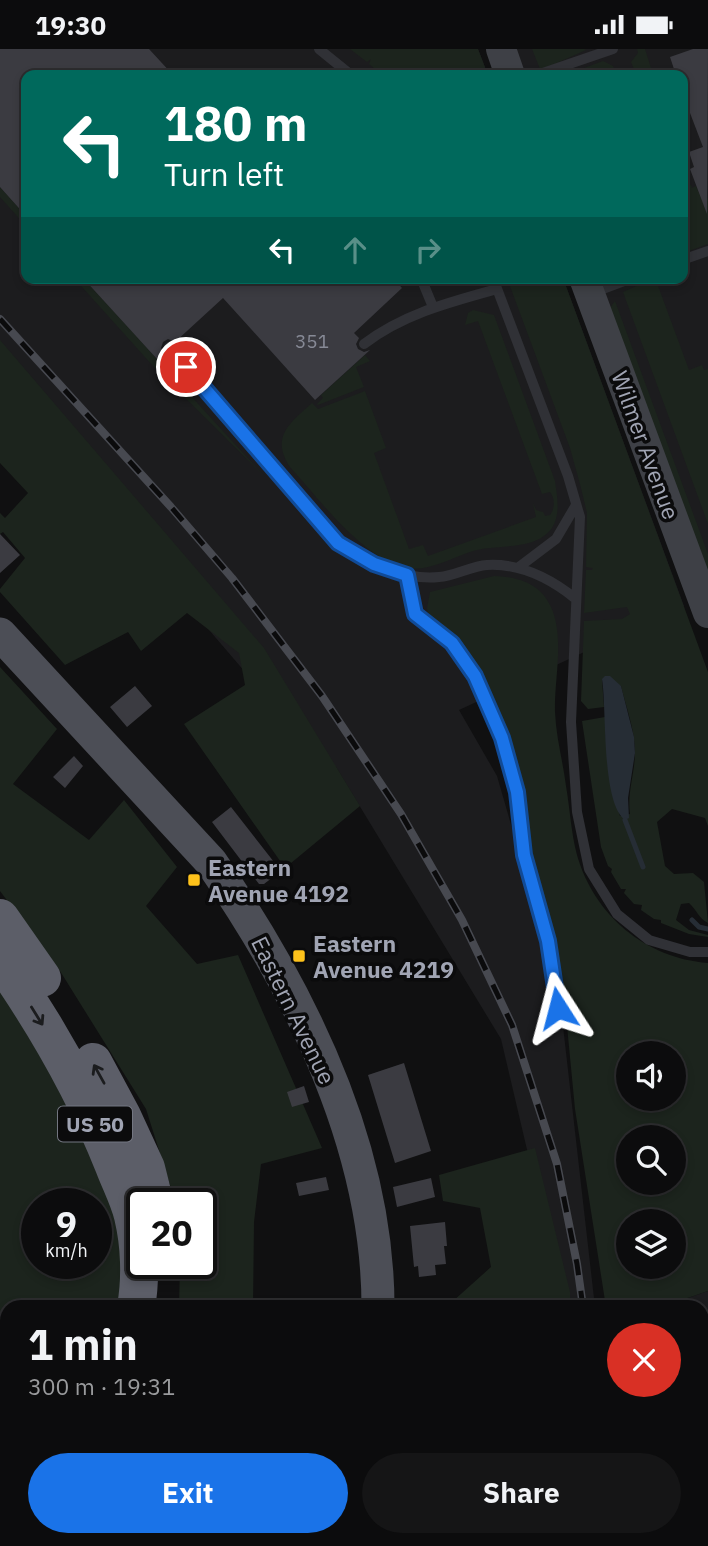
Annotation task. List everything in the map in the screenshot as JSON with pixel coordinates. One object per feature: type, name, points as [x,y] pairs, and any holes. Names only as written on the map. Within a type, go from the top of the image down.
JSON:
[{"type":"highway","name":"US 50","points":[[0,918],[62,1006],[115,1103],[146,1168],[151,1188]]},
{"type":"highway","name":"US 50","points":[[0,959],[43,1024],[66,1066],[121,1183],[133,1216],[138,1260],[138,1300]]},
{"type":"highway","points":[[159,1300],[160,1279]]},
{"type":"main road","name":"Eastern Avenue","points":[[0,634],[211,862],[273,959],[303,1016],[329,1076],[351,1138],[375,1233],[379,1300]]},
{"type":"street","points":[[501,49],[508,70]]},
{"type":"street","name":"Wilmer Avenue","points":[[587,286],[706,602]]},
{"type":"lane","points":[[319,49],[345,70]]},
{"type":"lane","points":[[552,70],[613,49]]},
{"type":"lane","points":[[688,258],[708,251]]},
{"type":"lane","points":[[423,284],[433,307]]},
{"type":"lane","points":[[364,344],[385,328],[492,284]]},
{"type":"lane","points":[[495,284],[568,476],[580,517],[571,722],[577,812],[589,869],[617,914],[649,940],[690,952],[708,952]]},
{"type":"lane","points":[[169,347],[338,543],[374,564],[407,575],[439,577],[486,565],[519,567],[555,582],[576,599]]},
{"type":"lane","points":[[519,567],[556,539],[576,505]]},
{"type":"lane","points":[[407,575],[415,614],[452,643],[475,676],[502,738],[517,792],[524,855],[548,941],[558,1008]]},
{"type":"shaded area","points":[[0,49],[478,49],[486,70],[21,70],[21,284],[565,284],[684,606],[459,710],[497,776],[559,991],[594,1300],[562,1300],[501,1039],[336,767],[329,770],[0,386]]},
{"type":"shaded area","points":[[350,49],[478,49],[486,70],[376,70],[369,64],[371,59],[367,62]]},
{"type":"shaded area","points":[[513,49],[708,49],[708,575],[601,284],[688,284],[688,70],[521,70]]},
{"type":"shaded area","points":[[532,49],[584,49],[586,50],[540,69]]},
{"type":"shaded area","points":[[637,49],[645,49],[651,68],[634,69],[631,62],[638,53]]},
{"type":"shaded area","points":[[603,61],[613,66],[614,70],[579,70]]},
{"type":"shaded area","points":[[688,186],[696,186],[702,200],[708,198],[708,244],[688,251]]},
{"type":"shaded area","points":[[0,187],[21,210],[21,220],[0,197]]},
{"type":"shaded area","points":[[79,284],[88,284],[265,477],[153,366]]},
{"type":"shaded area","points":[[509,284],[565,284],[708,672],[708,826],[705,818],[672,809],[657,822],[665,866],[674,874],[693,873],[704,882],[708,923],[689,903],[681,904],[676,920],[689,930],[708,937],[689,934],[661,923],[661,920],[654,919],[641,910],[642,905],[634,904],[624,893],[626,889],[621,889],[601,847],[582,721],[605,717],[609,767],[620,816],[630,814],[635,744],[621,686],[602,680],[604,707],[588,709],[581,701],[584,621],[622,619],[630,614],[627,607],[584,613],[586,570],[593,568],[586,567],[587,513],[570,448]]},
{"type":"shaded area","points":[[641,284],[657,284],[689,370],[702,365],[704,370],[708,369],[708,524],[623,292]]},
{"type":"shaded area","points":[[615,301],[708,554],[708,575],[610,308]]},
{"type":"shaded area","points":[[473,310],[494,315],[555,481],[557,517],[545,535],[527,543],[477,550],[437,565],[416,569],[395,565],[366,547],[338,522],[290,467],[284,456],[282,439],[290,424],[312,403],[318,409],[365,391],[386,448],[374,453],[409,549],[423,545],[428,556],[536,517],[533,503],[536,510],[543,512],[545,516],[550,515],[554,507],[553,497],[550,492],[542,494],[478,321],[465,325],[468,313]]},
{"type":"shaded area","points":[[0,340],[264,648],[360,806],[285,868],[184,724],[245,685],[239,653],[187,613],[141,651],[128,632],[65,665],[0,592],[25,558],[3,532],[0,534],[0,513],[5,518],[28,493],[0,463]]},
{"type":"shaded area","points":[[365,355],[370,361],[356,367],[364,387],[318,405],[323,398],[321,395]]},
{"type":"shaded area","points":[[494,576],[527,583],[541,592],[555,619],[558,659],[555,699],[557,731],[573,838],[585,877],[609,914],[625,930],[663,952],[708,963],[708,1291],[682,1300],[605,1300],[575,1109],[565,1005],[549,928],[532,873],[522,793],[478,672],[430,622],[427,608],[430,592]]},
{"type":"shaded area","points":[[0,667],[57,729],[13,784],[89,840],[124,800],[177,867],[146,906],[197,964],[238,955],[322,1148],[261,1164],[254,1222],[253,1300],[179,1300],[180,1279],[217,1279],[217,1188],[171,1188],[146,1109],[60,971],[0,891]]},
{"type":"shaded area","points":[[610,676],[621,686],[634,737],[635,753],[628,798],[629,818],[625,820],[617,810],[608,776],[602,679]]},
{"type":"shaded area","points":[[0,959],[89,1110],[108,1188],[21,1188],[21,1279],[112,1279],[112,1206],[126,1265],[126,1279],[129,1279],[134,1300],[0,1300]]},
{"type":"shaded area","points":[[535,1148],[570,1300],[454,1300],[491,1267],[480,1208],[443,1201],[439,1175]]},
{"type":"shaded area","points":[[708,1291],[708,1300],[682,1300]]},
{"type":"building","points":[[0,49],[149,49],[168,70],[21,70],[21,210],[0,187]]},
{"type":"building","points":[[693,49],[708,49],[707,214],[690,169],[694,167],[689,152],[703,147],[688,108],[688,70],[674,70],[670,57]]},
{"type":"building","points":[[88,284],[398,284],[402,288],[354,333],[359,338],[356,344],[358,349],[364,352],[370,350],[315,400],[223,298],[175,342],[168,339],[163,342],[161,348],[164,353],[157,359]]},
{"type":"building","points":[[0,534],[20,555],[0,573]]},
{"type":"building","points":[[135,686],[152,706],[127,727],[110,707]]},
{"type":"building","points":[[74,756],[83,766],[65,788],[53,777]]},
{"type":"building","points":[[231,807],[281,871],[264,884],[259,884],[212,822]]},
{"type":"building","points":[[404,1063],[431,1151],[395,1163],[368,1075]]},
{"type":"building","points":[[304,1086],[309,1102],[292,1107],[287,1092]]},
{"type":"building","points":[[326,1177],[329,1190],[299,1196],[296,1183]]},
{"type":"building","points":[[431,1178],[435,1197],[397,1207],[393,1187]]},
{"type":"building","points":[[445,1222],[446,1264],[435,1265],[436,1275],[419,1277],[418,1266],[414,1267],[410,1226]]},
{"type":"waterway","points":[[625,820],[643,867]]},
{"type":"waterway","points":[[692,920],[699,927],[708,929]]},
{"type":"railway","points":[[0,319],[232,578],[322,696],[401,814],[462,920],[512,1025],[557,1164],[582,1300]]},
{"type":"place","name":"Eastern Avenue 4192","points":[[194,880]]},
{"type":"place","name":"Eastern Avenue 4219","points":[[299,956]]},
{"type":"route","points":[[186,367],[338,543],[374,564],[407,575],[415,614],[452,643],[475,676],[502,738],[517,792],[524,855],[548,941],[558,1008]]}]
